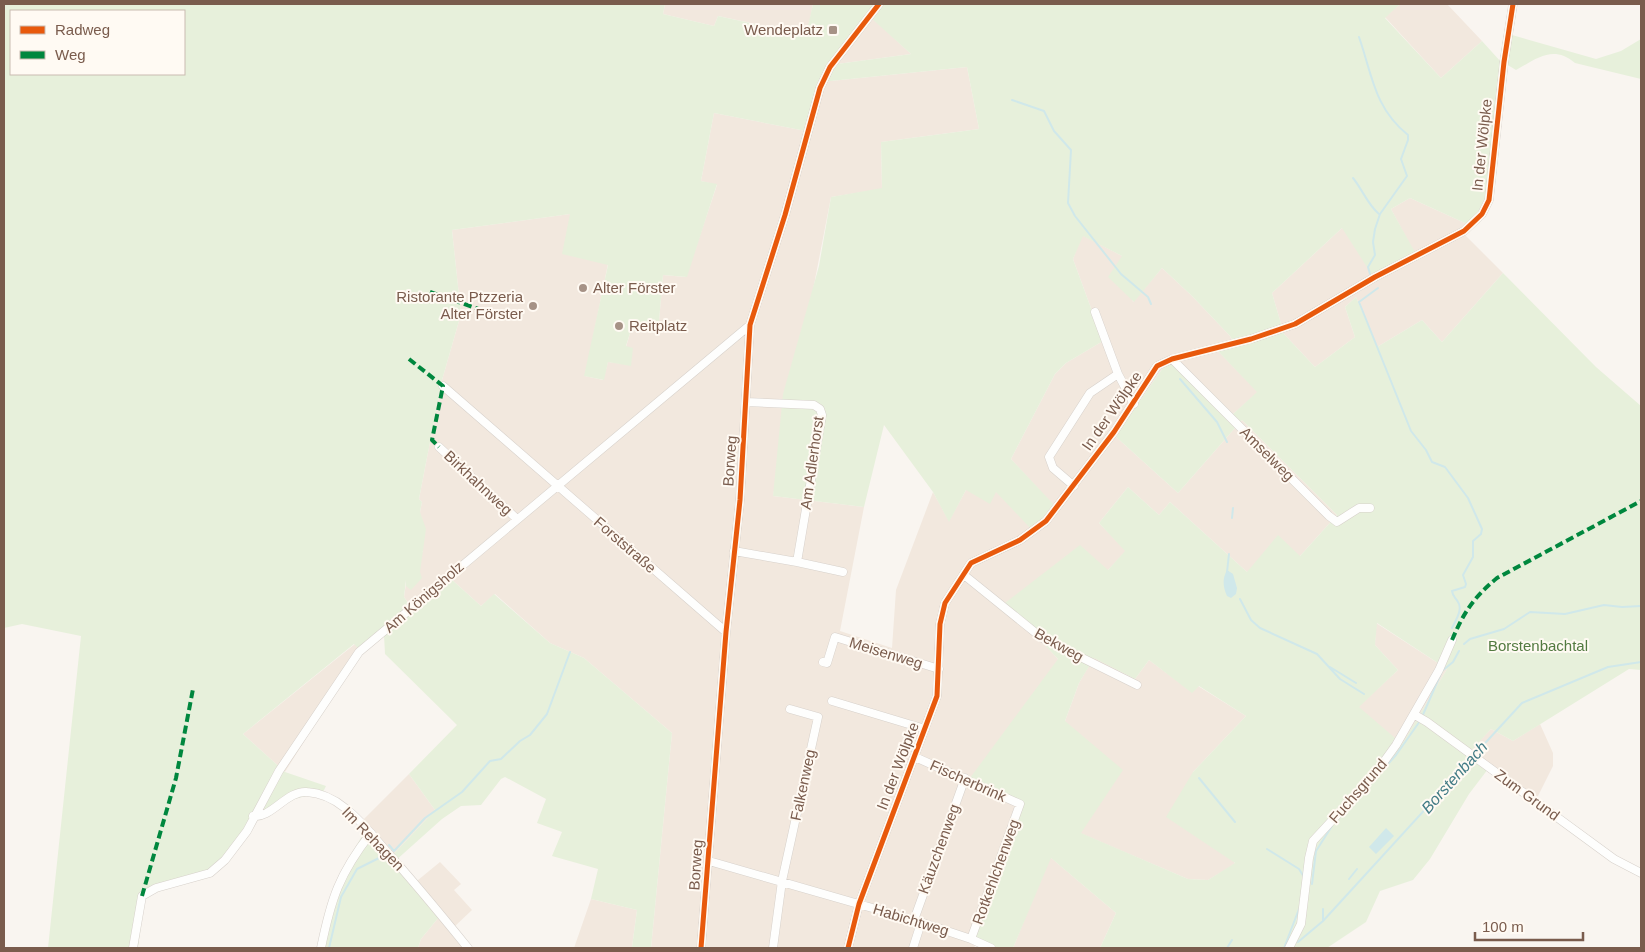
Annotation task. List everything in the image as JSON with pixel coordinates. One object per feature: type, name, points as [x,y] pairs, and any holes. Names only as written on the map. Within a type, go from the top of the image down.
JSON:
[{"type":"street","name":"Borweg","points":[[701,948],[746,402],[750,325],[785,215],[820,88],[830,67],[879,4]]},
{"type":"street","name":"In der Wölpke","points":[[848,948],[858,904],[937,696],[940,624],[945,604],[971,563],[1036,531],[1056,510],[1134,404],[1157,366],[1172,359],[1252,339],[1295,324],[1375,277],[1464,231],[1482,214],[1489,200],[1504,62],[1513,4]]},
{"type":"street","points":[[1095,312],[1118,374],[1134,404]]},
{"type":"street","name":"Am Königsholz","points":[[133,948],[142,896],[156,888],[210,873],[225,860],[247,831],[253,816],[285,763],[360,652],[750,325]]},
{"type":"street","name":"Amselweg","points":[[1172,359],[1329,516],[1337,522],[1359,508],[1370,508]]},
{"type":"street","points":[[1074,486],[1053,468],[1049,456],[1090,393],[1118,374]]},
{"type":"street","name":"Forststraße","points":[[443,386],[726,632]]},
{"type":"street","name":"Am Adlerhorst","points":[[746,402],[814,405],[820,409],[822,415],[797,562]]},
{"type":"street","name":"Birkhahnweg","points":[[439,447],[517,519]]},
{"type":"street","points":[[734,551],[843,572]]},
{"type":"street","name":"Bekweg","points":[[964,576],[1042,638],[1136,685]]},
{"type":"street","name":"Meisenweg","points":[[823,662],[827,663],[835,637],[939,669]]},
{"type":"street","name":"Fuchsgrund","points":[[1289,948],[1301,924],[1309,858],[1314,841],[1375,774],[1416,716],[1452,640]]},
{"type":"street","points":[[832,701],[925,729]]},
{"type":"street","name":"Falkenweg","points":[[782,881],[818,717],[790,709]]},
{"type":"street","name":"Zum Grund","points":[[1416,716],[1427,722],[1614,859],[1641,873]]},
{"type":"street","name":"Fischerbrink","points":[[915,757],[1020,804]]},
{"type":"street","name":"Käuzchenweg","points":[[914,948],[918,922],[965,778]]},
{"type":"street","name":"Im Rehagen","points":[[253,816],[257,816],[296,793],[310,792],[326,796],[340,804],[371,833],[468,948]]},
{"type":"street","name":"Rotkehlchenweg","points":[[971,939],[1020,804]]},
{"type":"street","points":[[321,948],[330,905],[340,878],[371,833]]},
{"type":"street","points":[[709,861],[858,904]]},
{"type":"street","points":[[773,948],[782,881]]},
{"type":"street","name":"Habichtweg","points":[[858,904],[971,939],[991,948]]},
{"type":"shaded area","points":[[665,4],[813,4],[807,35],[718,16],[714,26],[663,14]]},
{"type":"shaded area","points":[[1400,4],[1447,4],[1482,41],[1441,78],[1385,17]]},
{"type":"shaded area","points":[[871,17],[911,54],[837,64]]},
{"type":"shaded area","points":[[967,67],[979,129],[881,142],[882,189],[831,197],[773,496],[864,507],[840,631],[892,648],[896,590],[933,492],[949,521],[966,490],[996,492],[1055,507],[1011,459],[1055,374],[1066,363],[1103,341],[1073,259],[1082,235],[1122,256],[1133,302],[1162,268],[1230,336],[1234,344],[1214,347],[1258,392],[1232,415],[1172,355],[1115,436],[1178,493],[1242,420],[1337,515],[1300,556],[1247,572],[1170,502],[1159,515],[1128,487],[1099,523],[1126,551],[1107,571],[1006,603],[1058,659],[1022,805],[974,948],[651,948],[672,733],[584,658],[550,643],[495,594],[481,606],[450,578],[413,610],[404,597],[411,551],[423,552],[420,512],[422,502],[419,499],[442,380],[461,314],[452,230],[570,214],[608,264],[585,376],[603,380],[608,362],[631,365],[626,347],[631,330],[658,333],[663,275],[686,277],[717,185],[701,181],[714,113],[806,131],[821,82]]},
{"type":"shaded area","points":[[1410,198],[1467,224],[1464,234],[1503,273],[1442,342],[1422,320],[1377,347],[1356,297],[1345,307],[1355,337],[1315,367],[1284,334],[1272,293],[1342,228],[1415,254],[1391,209]]},
{"type":"shaded area","points":[[1376,623],[1447,669],[1402,745],[1358,707],[1398,670],[1375,645]]},
{"type":"shaded area","points":[[355,644],[363,653],[347,673],[285,772],[243,734]]},
{"type":"shaded area","points":[[1094,657],[1135,679],[1149,660],[1192,692],[1198,686],[1246,716],[1193,772],[1235,864],[1208,880],[1188,879],[1080,833],[1065,721],[1079,683]]},
{"type":"shaded area","points":[[1540,724],[1553,753],[1553,766],[1534,804],[1468,753],[1491,729],[1513,741]]},
{"type":"shaded area","points":[[409,774],[435,810],[390,858],[360,823]]},
{"type":"shaded area","points":[[1050,857],[1116,913],[1100,948],[1013,948]]},
{"type":"shaded area","points":[[440,862],[461,884],[454,890],[472,910],[453,928],[470,948],[418,948],[421,939],[439,917],[412,885]]},
{"type":"shaded area","points":[[591,899],[637,910],[632,947],[636,948],[574,948]]},
{"type":"green space","name":"Borstenbachtal","points":[[4,4],[665,4],[663,14],[714,26],[718,16],[806,35],[813,4],[1400,4],[1385,18],[1441,78],[1482,41],[1501,62],[1505,33],[1596,59],[1621,51],[1641,39],[1641,79],[1575,63],[1560,55],[1552,54],[1531,61],[1516,70],[1506,64],[1492,202],[1484,217],[1472,229],[1467,224],[1410,198],[1391,209],[1416,254],[1372,275],[1342,228],[1272,293],[1284,334],[1315,367],[1355,337],[1345,307],[1356,297],[1377,347],[1422,320],[1442,342],[1503,273],[1596,367],[1641,406],[1641,670],[1629,669],[1513,741],[1491,729],[1469,753],[1488,769],[1469,794],[1430,859],[1413,880],[1380,891],[1366,922],[1327,948],[1100,948],[1116,913],[1051,858],[1013,948],[996,948],[975,939],[1022,805],[970,778],[1058,659],[1005,603],[1080,545],[1108,570],[1125,551],[1099,523],[1128,487],[1159,515],[1170,502],[1247,572],[1278,535],[1300,556],[1337,515],[1242,420],[1178,493],[1115,436],[1172,355],[1232,415],[1257,392],[1214,347],[1234,343],[1230,336],[1162,268],[1134,302],[1108,277],[1122,256],[1083,236],[1073,259],[1103,341],[1066,363],[1055,374],[1011,459],[1056,507],[1032,530],[996,492],[990,504],[966,490],[949,522],[933,492],[884,425],[864,507],[773,496],[783,394],[819,266],[831,197],[882,188],[881,142],[979,129],[967,67],[821,82],[806,131],[714,113],[701,181],[717,184],[687,277],[663,275],[658,333],[631,330],[626,346],[633,348],[631,366],[608,362],[604,380],[584,376],[608,265],[562,254],[570,214],[452,230],[461,314],[442,380],[419,499],[422,502],[420,512],[426,529],[420,572],[422,578],[411,590],[406,586],[406,580],[404,597],[413,610],[450,578],[481,606],[494,594],[550,643],[584,658],[672,733],[651,948],[632,947],[637,910],[591,899],[598,869],[552,856],[562,832],[537,823],[546,799],[505,777],[501,779],[481,805],[461,806],[442,819],[394,862],[439,917],[421,939],[418,948],[320,948],[329,905],[338,877],[366,829],[390,858],[435,810],[409,774],[457,725],[385,654],[384,635],[363,653],[354,644],[243,734],[285,772],[326,786],[321,796],[310,795],[295,799],[253,823],[210,875],[158,888],[144,898],[138,948],[48,948],[81,636],[22,624],[4,628]],"holes":[[[871,18],[911,54],[837,64]],[[1377,623],[1447,669],[1402,744],[1359,707],[1398,670],[1375,645]],[[1094,658],[1135,679],[1149,660],[1192,693],[1199,686],[1246,716],[1193,772],[1166,817],[1235,863],[1208,880],[1188,879],[1081,833],[1123,770],[1065,721],[1079,683]]]},
{"type":"water","points":[[1227,570],[1233,574],[1237,588],[1236,594],[1231,598],[1227,596],[1224,586],[1224,577]]},
{"type":"water","points":[[1386,828],[1394,836],[1376,854],[1369,847]]},
{"type":"waterway","points":[[1359,37],[1381,102],[1388,114],[1408,135],[1401,159],[1407,176],[1380,214],[1373,242],[1375,255],[1368,267],[1370,274]]},
{"type":"waterway","points":[[1012,100],[1044,111],[1054,131],[1071,150],[1068,203],[1075,216],[1121,274],[1148,297],[1151,304]]},
{"type":"waterway","points":[[1353,178],[1379,214]]},
{"type":"waterway","points":[[1378,288],[1359,302],[1411,431],[1426,450],[1432,462],[1445,467],[1468,498],[1482,529],[1481,534],[1473,541],[1473,557],[1463,575],[1465,587],[1452,591],[1460,608],[1452,628]]},
{"type":"waterway","points":[[1180,379],[1217,422],[1227,442]]},
{"type":"waterway","points":[[1232,518],[1233,508]]},
{"type":"waterway","points":[[1227,572],[1229,554]]},
{"type":"waterway","points":[[1240,599],[1251,620],[1260,628],[1317,654],[1340,679],[1364,694]]},
{"type":"waterway","name":"Borstenbach","points":[[1464,644],[1470,639],[1504,629],[1530,612],[1565,614],[1604,605],[1622,607],[1641,606]]},
{"type":"waterway","name":"Borstenbach","points":[[1422,717],[1442,671],[1453,662],[1459,651]]},
{"type":"waterway","points":[[389,845],[394,851],[425,818],[462,792],[490,761],[501,759],[520,741],[530,735],[547,714],[570,652]]},
{"type":"waterway","name":"Borstenbach","points":[[1476,753],[1522,703],[1608,667],[1641,662]]},
{"type":"waterway","points":[[1330,667],[1356,683]]},
{"type":"waterway","name":"Borstenbach","points":[[1345,812],[1396,755],[1420,721]]},
{"type":"waterway","name":"Borstenbach","points":[[1298,942],[1323,921],[1473,757]]},
{"type":"waterway","points":[[1199,778],[1235,822]]},
{"type":"waterway","name":"Borstenbach","points":[[1312,884],[1316,851],[1332,826]]},
{"type":"waterway","points":[[1267,849],[1299,869],[1304,877]]},
{"type":"waterway","points":[[329,948],[341,897],[357,869],[381,857]]},
{"type":"waterway","points":[[1349,879],[1357,869]]},
{"type":"waterway","name":"Borstenbach","points":[[1284,948],[1299,909]]},
{"type":"waterway","points":[[1323,909],[1323,921]]},
{"type":"waterway","points":[[1227,948],[1232,940]]},
{"type":"marked path","points":[[430,292],[481,310]]},
{"type":"marked path","points":[[409,359],[443,386],[432,440],[439,447]]},
{"type":"marked path","points":[[1452,640],[1470,606],[1497,578],[1641,501]]},
{"type":"marked path","points":[[142,896],[176,778],[193,689]]},
{"type":"cycle path","points":[[701,948],[726,632],[740,500],[750,325],[785,215],[820,88],[830,67],[879,4]]},
{"type":"cycle path","points":[[848,948],[859,904],[937,696],[940,624],[945,603],[971,563],[1020,540],[1046,521],[1114,432],[1157,366],[1172,359],[1251,339],[1295,324],[1375,277],[1464,231],[1482,214],[1489,200],[1504,62],[1513,4]]},
{"type":"place","name":"Wendeplatz","points":[[833,30]]},
{"type":"place","name":"Alter Förster","points":[[583,288]]},
{"type":"place","name":"Ristorante Ptzzeria Alter Förster","points":[[533,306]]},
{"type":"place","name":"Reitplatz","points":[[619,326]]}]
